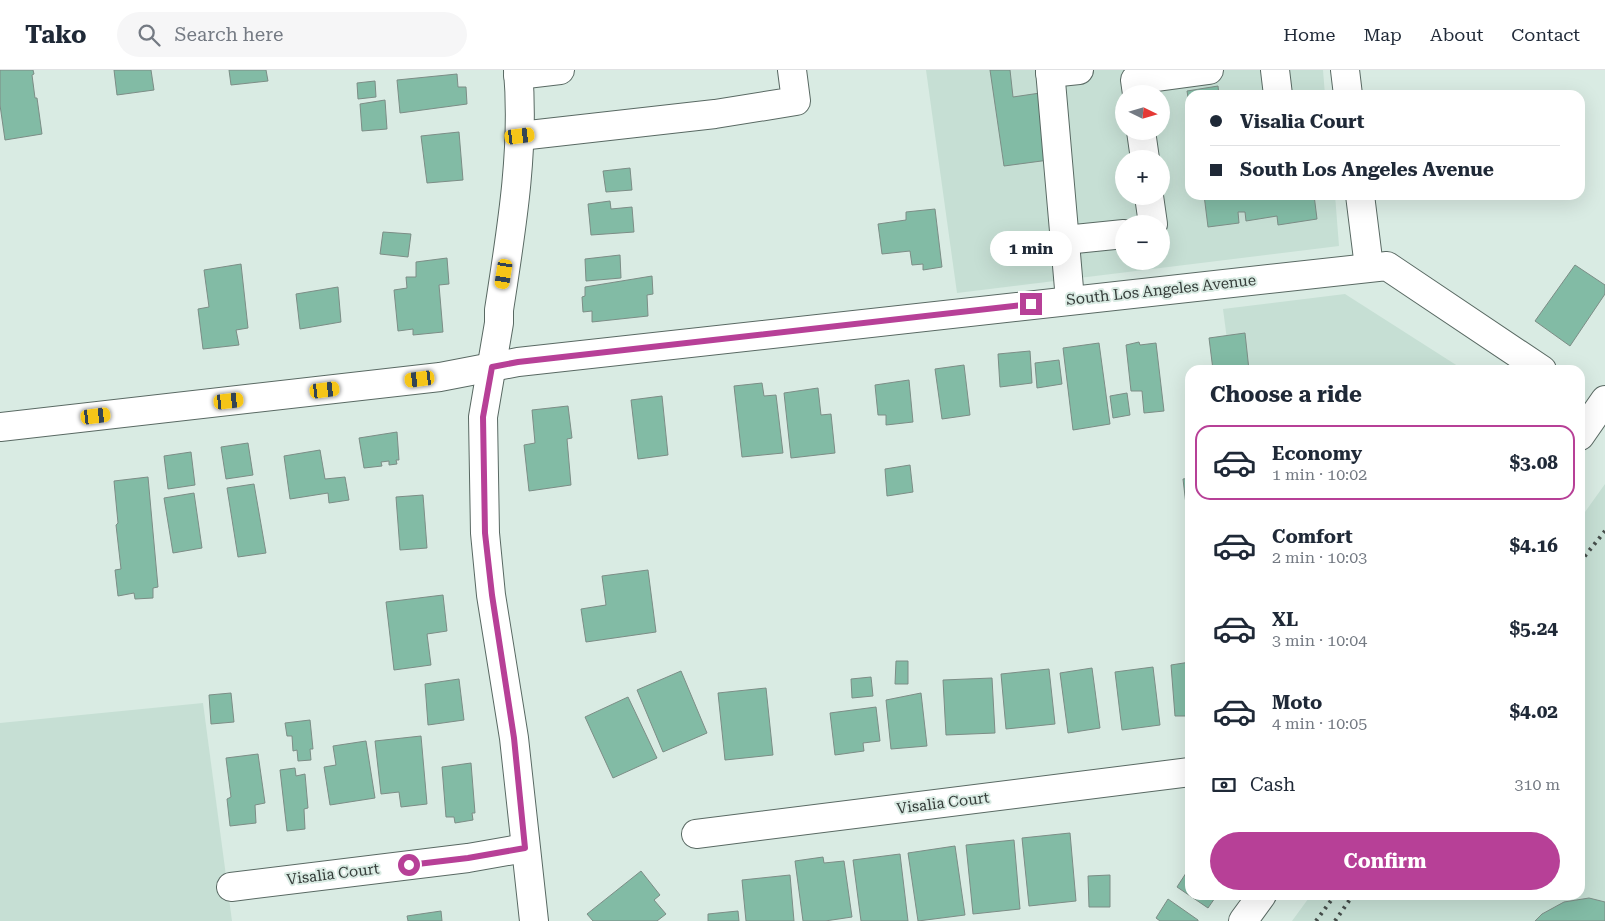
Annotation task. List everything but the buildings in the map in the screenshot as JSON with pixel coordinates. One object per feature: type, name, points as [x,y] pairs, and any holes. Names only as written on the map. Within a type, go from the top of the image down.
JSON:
[{"type":"street","points":[[534,921],[514,738],[492,595],[485,533],[483,417],[492,367],[510,236],[520,136],[518,72],[560,70]]},
{"type":"street","points":[[520,136],[715,114],[796,101],[792,70]]},
{"type":"street","points":[[1070,300],[1050,72],[1080,70]]},
{"type":"street","points":[[1129,81],[1209,70]]},
{"type":"street","points":[[1275,70],[1277,90]]},
{"type":"street","points":[[1345,70],[1347,90]]},
{"type":"street","points":[[1361,200],[1369,268]]},
{"type":"street","points":[[1065,240],[1115,235]]},
{"type":"street","name":"South Los Angeles Avenue","points":[[0,427],[440,376],[518,362],[1387,266],[1535,365]]},
{"type":"street","points":[[1585,427],[1597,404]]},
{"type":"street","name":"Visalia Court","points":[[696,834],[1185,773]]},
{"type":"street","name":"Visalia Court","points":[[230,887],[468,858],[525,848]]},
{"type":"street","points":[[1243,921],[1258,900]]},
{"type":"shaded area","points":[[926,70],[1323,70],[1325,90],[1185,90],[1185,200],[1335,200],[1339,246],[1170,267],[1170,215],[1115,215],[1115,270],[1144,270],[957,293]]},
{"type":"shaded area","points":[[1345,294],[1456,365],[1230,365],[1223,309]]},
{"type":"shaded area","points":[[1605,484],[1605,921],[1292,921],[1307,900],[1585,900],[1585,512]]},
{"type":"shaded area","points":[[203,703],[232,921],[0,921],[0,723]]},
{"type":"railway","points":[[1585,556],[1605,531]]},
{"type":"railway","points":[[1316,921],[1331,900]]},
{"type":"railway","points":[[1335,921],[1350,900]]},
{"type":"route","points":[[409,865],[468,858],[525,848],[514,738],[501,662],[485,533],[483,417],[492,367],[518,362],[1031,304]]}]
